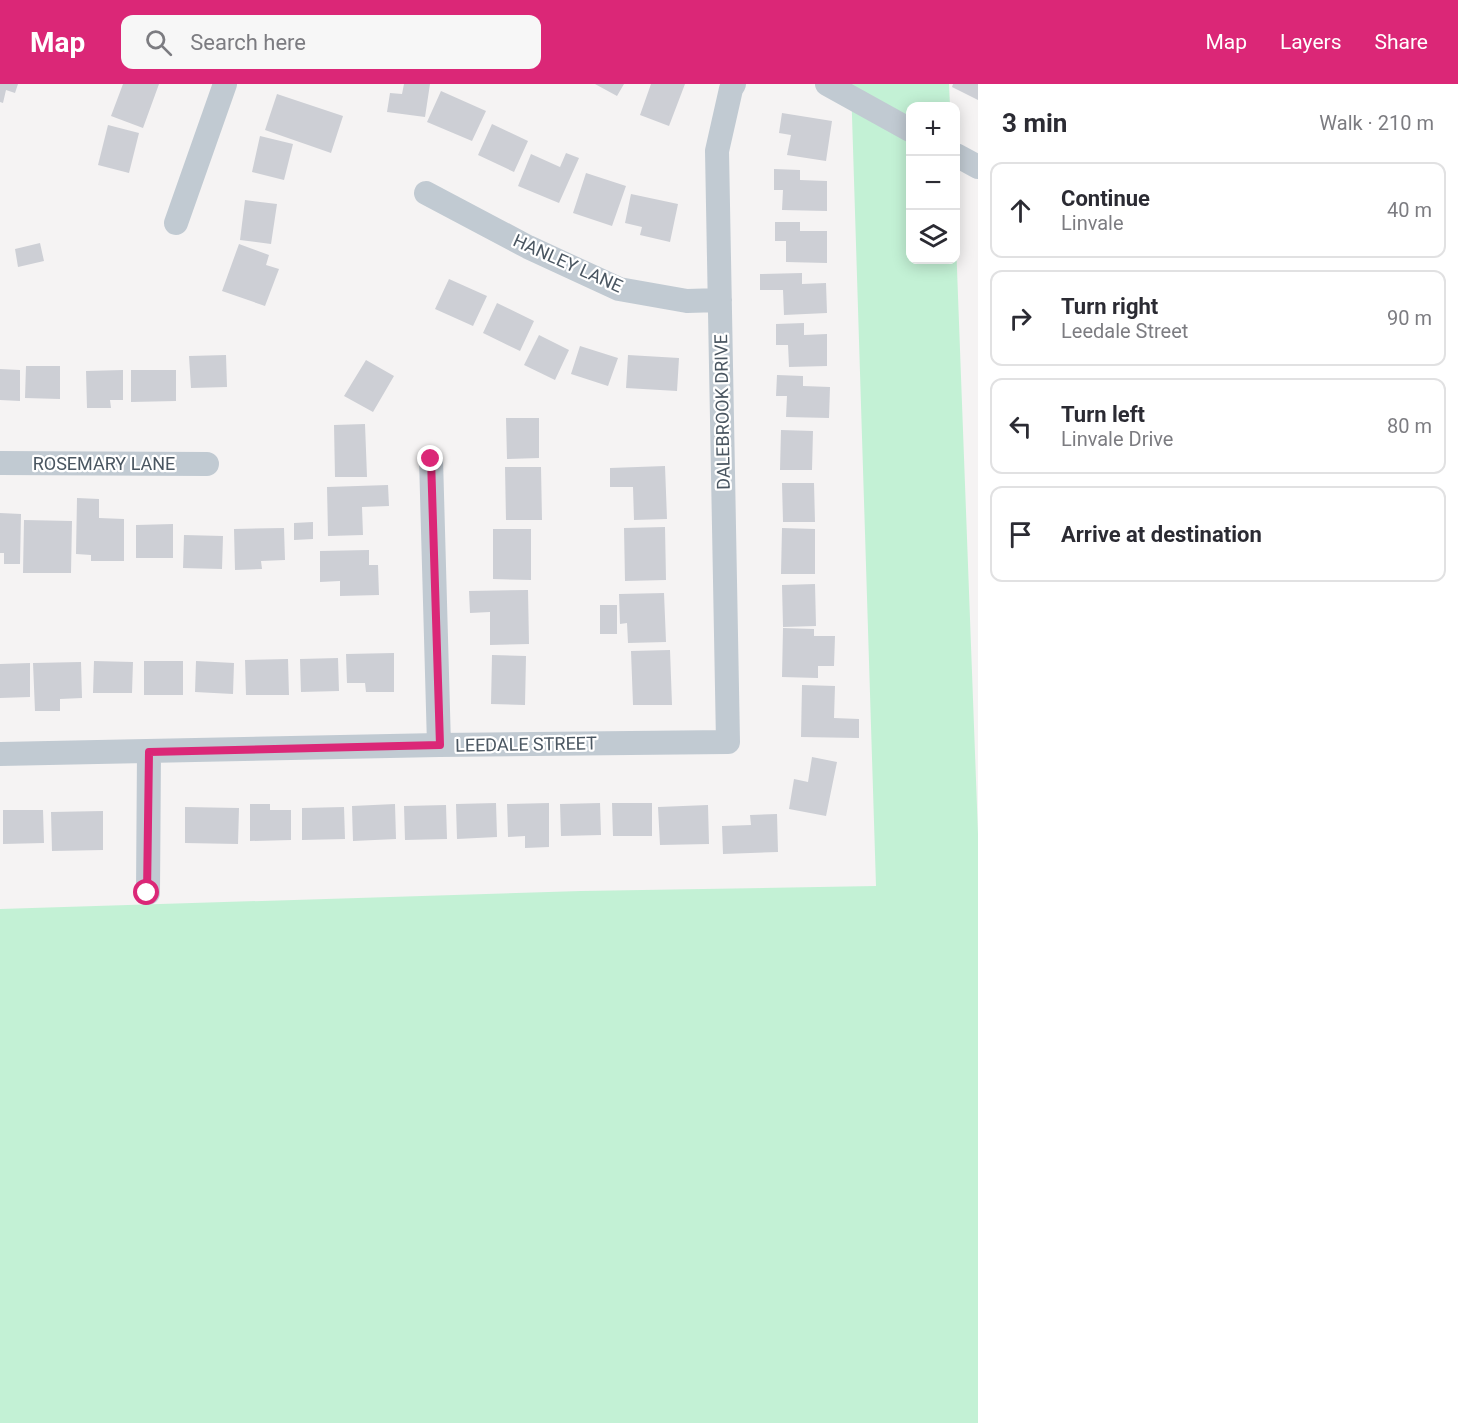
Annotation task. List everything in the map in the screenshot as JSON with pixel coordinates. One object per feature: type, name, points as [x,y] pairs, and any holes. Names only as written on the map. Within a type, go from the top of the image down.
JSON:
[{"type":"street","points":[[176,223],[225,84]]},
{"type":"street","name":"DALEBROOK DRIVE","points":[[728,742],[717,151],[734,84]]},
{"type":"street","points":[[827,84],[906,128]]},
{"type":"street","points":[[958,156],[978,167]]},
{"type":"street","name":"HANLEY LANE","points":[[426,193],[528,248],[619,289],[687,301],[720,300]]},
{"type":"street","points":[[431,459],[440,745]]},
{"type":"street","name":"ROSEMARY LANE","points":[[0,463],[207,464]]},
{"type":"street","name":"LEEDALE STREET","points":[[0,754],[728,742]]},
{"type":"street","points":[[147,893],[149,752]]},
{"type":"green space","points":[[851,84],[949,84],[950,102],[906,102],[906,264],[957,264],[978,834],[978,1423],[0,1423],[0,909],[581,891],[876,886]]},
{"type":"building","points":[[0,84],[18,84],[15,93],[6,90],[3,103],[0,102]]},
{"type":"building","points":[[123,84],[159,84],[143,128],[111,116]]},
{"type":"building","points":[[404,84],[430,84],[425,117],[387,112],[390,93],[402,94]]},
{"type":"building","points":[[595,84],[624,84],[617,96]]},
{"type":"building","points":[[651,84],[685,84],[669,126],[640,115]]},
{"type":"building","points":[[953,84],[978,84],[978,100],[952,87]]},
{"type":"building","points":[[441,91],[486,111],[472,141],[427,122]]},
{"type":"building","points":[[277,94],[343,116],[331,153],[265,130]]},
{"type":"building","points":[[782,113],[832,121],[826,161],[787,155],[791,135],[779,133]]},
{"type":"building","points":[[492,124],[528,141],[514,172],[478,155]]},
{"type":"building","points":[[108,125],[139,133],[129,173],[98,165]]},
{"type":"building","points":[[260,136],[293,144],[284,180],[252,172]]},
{"type":"building","points":[[566,153],[579,158],[559,203],[518,186],[531,154],[560,167]]},
{"type":"building","points":[[774,169],[800,170],[800,180],[827,181],[827,211],[782,210],[783,190],[774,190]]},
{"type":"building","points":[[586,173],[626,186],[612,226],[573,213]]},
{"type":"building","points":[[631,194],[678,204],[670,242],[640,235],[642,227],[625,223]]},
{"type":"building","points":[[245,200],[277,204],[271,244],[240,240]]},
{"type":"building","points":[[775,222],[800,222],[800,231],[827,231],[827,263],[786,262],[786,241],[775,241]]},
{"type":"building","points":[[40,243],[44,261],[18,267],[15,249]]},
{"type":"building","points":[[239,244],[269,255],[266,265],[279,269],[265,306],[222,291]]},
{"type":"building","points":[[802,273],[802,284],[826,283],[827,313],[784,315],[783,290],[760,290],[760,274]]},
{"type":"building","points":[[449,279],[487,296],[473,326],[435,309]]},
{"type":"building","points":[[497,303],[534,321],[520,351],[483,333]]},
{"type":"building","points":[[804,323],[804,335],[827,334],[827,366],[789,367],[788,345],[776,345],[776,324]]},
{"type":"building","points":[[539,335],[569,350],[555,380],[524,365]]},
{"type":"building","points":[[580,346],[618,358],[608,386],[571,374]]},
{"type":"building","points":[[226,355],[227,387],[191,388],[189,356]]},
{"type":"building","points":[[628,355],[679,358],[677,391],[626,388]]},
{"type":"building","points":[[366,360],[394,376],[373,412],[344,396]]},
{"type":"building","points":[[26,366],[60,366],[60,399],[25,398]]},
{"type":"building","points":[[0,369],[20,370],[20,401],[0,400]]},
{"type":"building","points":[[123,370],[123,400],[110,400],[111,408],[87,408],[86,371]]},
{"type":"building","points":[[131,370],[176,370],[176,401],[131,402]]},
{"type":"building","points":[[777,375],[803,376],[803,386],[830,387],[829,418],[786,417],[787,396],[776,396]]},
{"type":"building","points":[[506,418],[539,418],[539,458],[507,459]]},
{"type":"building","points":[[365,424],[367,477],[335,477],[334,425]]},
{"type":"building","points":[[781,430],[813,431],[812,470],[780,470]]},
{"type":"building","points":[[665,466],[667,519],[634,520],[633,487],[610,487],[610,468]]},
{"type":"building","points":[[505,467],[541,467],[542,520],[506,520]]},
{"type":"building","points":[[782,483],[814,483],[815,522],[783,522]]},
{"type":"building","points":[[388,485],[389,506],[362,507],[363,535],[328,536],[327,487]]},
{"type":"building","points":[[77,498],[99,499],[99,518],[124,519],[124,561],[91,561],[91,555],[76,554]]},
{"type":"building","points":[[0,513],[21,514],[20,564],[4,564],[4,553],[0,553]]},
{"type":"building","points":[[24,520],[72,521],[71,573],[23,573]]},
{"type":"building","points":[[313,522],[313,539],[294,540],[294,523]]},
{"type":"building","points":[[173,524],[173,558],[136,558],[136,525]]},
{"type":"building","points":[[665,527],[666,580],[625,581],[624,528]]},
{"type":"building","points":[[284,528],[285,560],[261,561],[262,569],[235,570],[234,529]]},
{"type":"building","points":[[782,528],[815,529],[815,574],[781,574]]},
{"type":"building","points":[[493,529],[531,529],[531,580],[493,579]]},
{"type":"building","points":[[184,535],[223,536],[222,569],[183,568]]},
{"type":"building","points":[[369,550],[369,565],[378,565],[379,595],[340,596],[340,581],[320,582],[320,551]]},
{"type":"building","points":[[815,584],[816,626],[783,627],[782,585]]},
{"type":"building","points":[[528,590],[529,644],[490,645],[490,612],[470,613],[469,591]]},
{"type":"building","points":[[664,593],[666,642],[628,643],[627,623],[620,624],[619,594]]},
{"type":"building","points":[[600,605],[617,605],[617,634],[600,634]]},
{"type":"building","points":[[783,628],[814,629],[814,636],[835,636],[834,666],[818,666],[818,678],[782,677]]},
{"type":"building","points":[[670,650],[672,705],[633,705],[631,651]]},
{"type":"building","points":[[394,653],[394,692],[366,692],[365,683],[347,683],[346,654]]},
{"type":"building","points":[[492,655],[526,656],[525,705],[491,704]]},
{"type":"building","points":[[338,658],[339,691],[301,692],[300,659]]},
{"type":"building","points":[[288,659],[289,695],[246,695],[245,660]]},
{"type":"building","points":[[94,661],[133,662],[132,693],[93,693]]},
{"type":"building","points":[[144,661],[183,661],[183,695],[144,695]]},
{"type":"building","points":[[196,661],[234,663],[233,694],[195,692]]},
{"type":"building","points":[[81,662],[82,698],[60,699],[60,711],[35,711],[33,663]]},
{"type":"building","points":[[30,663],[30,697],[0,698],[0,664]]},
{"type":"building","points":[[802,685],[835,686],[834,718],[859,719],[859,738],[801,737]]},
{"type":"building","points":[[812,757],[837,762],[826,816],[789,809],[794,779],[808,782]]},
{"type":"building","points":[[496,803],[497,837],[457,839],[456,804]]},
{"type":"building","points":[[549,803],[549,847],[525,848],[525,836],[508,837],[507,804]]},
{"type":"building","points":[[600,803],[601,835],[561,836],[560,804]]},
{"type":"building","points":[[612,803],[652,803],[652,836],[613,836]]},
{"type":"building","points":[[250,804],[270,804],[270,810],[291,810],[291,840],[250,841]]},
{"type":"building","points":[[395,804],[396,839],[353,841],[352,806]]},
{"type":"building","points":[[446,805],[447,839],[405,840],[404,806]]},
{"type":"building","points":[[708,805],[709,844],[660,845],[658,807]]},
{"type":"building","points":[[185,807],[239,808],[238,844],[185,843]]},
{"type":"building","points":[[344,807],[345,839],[302,840],[302,808]]},
{"type":"building","points":[[3,810],[43,810],[44,843],[3,844]]},
{"type":"building","points":[[103,811],[103,850],[52,851],[51,812]]},
{"type":"building","points":[[777,814],[778,852],[723,854],[722,826],[751,825],[750,815]]},
{"type":"route","points":[[147,893],[149,752],[440,745],[431,459]]}]
